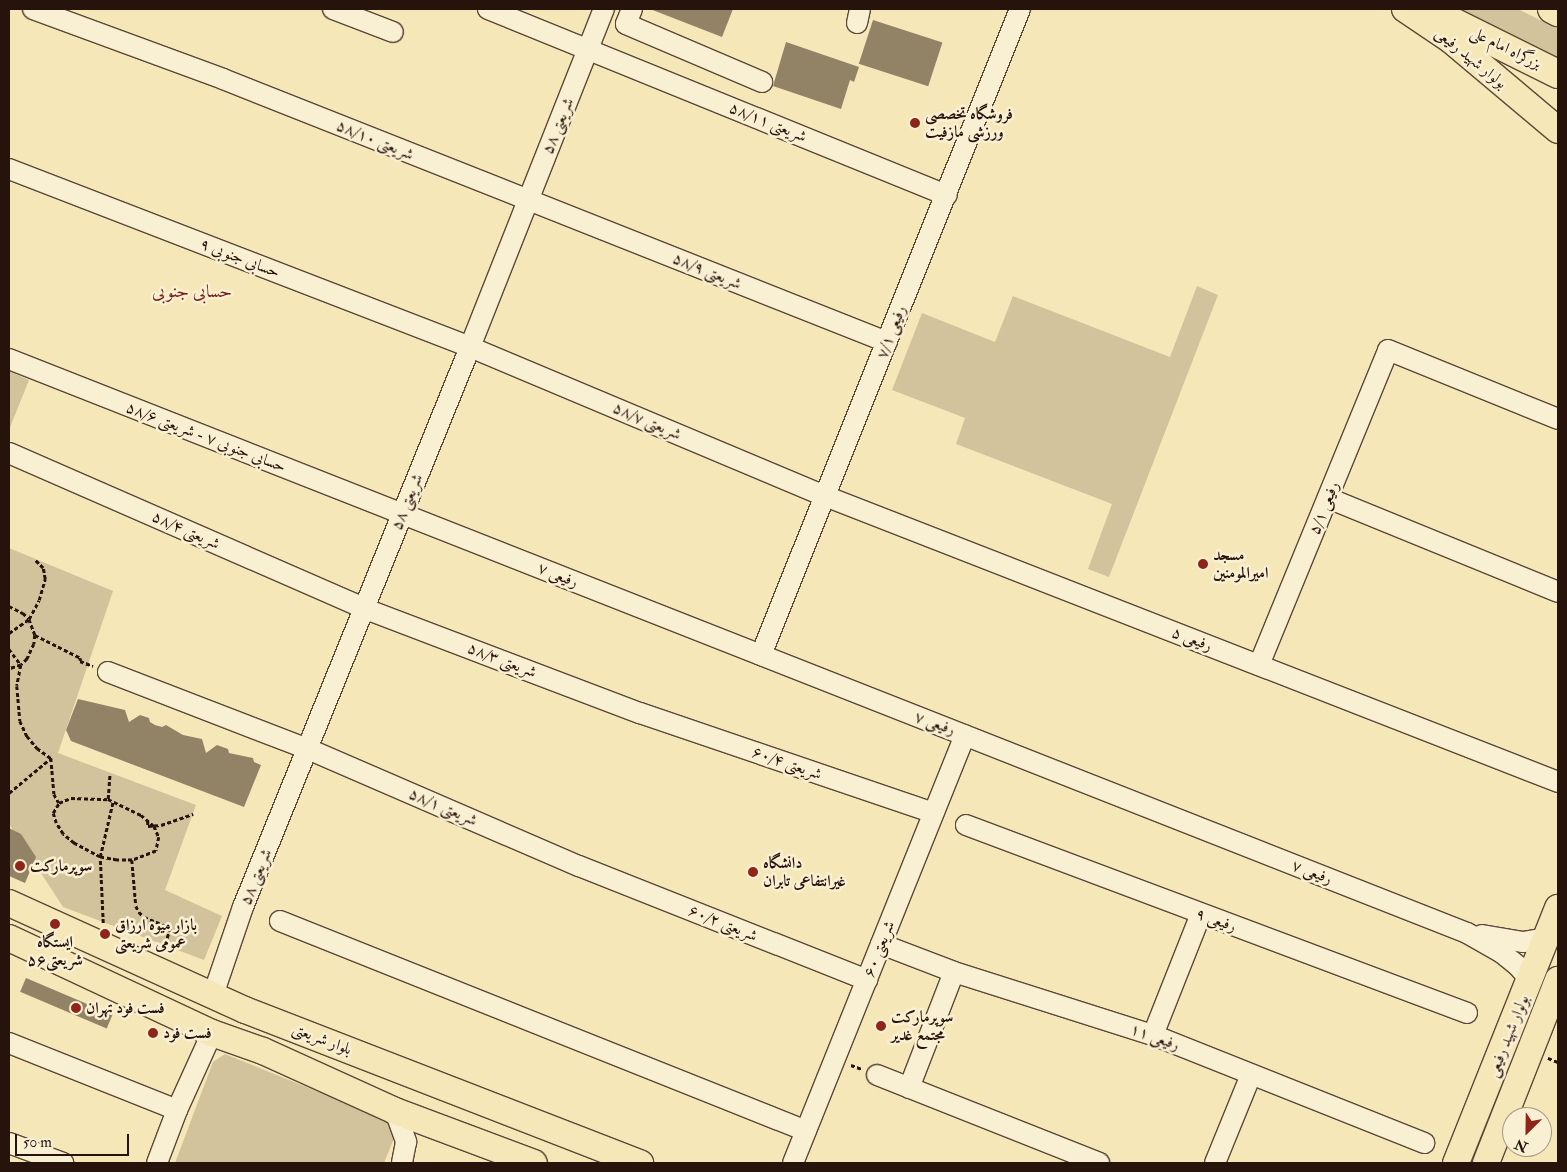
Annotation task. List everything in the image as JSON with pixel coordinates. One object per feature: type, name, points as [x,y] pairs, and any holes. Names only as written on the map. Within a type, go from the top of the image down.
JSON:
[{"type":"highway","name":"بزرگراه امام علی","points":[[1427,9],[1558,74]]},
{"type":"highway","points":[[1552,9],[1558,12]]},
{"type":"main road","name":"بولوار شهید رفیعی","points":[[1405,9],[1451,40],[1558,130]]},
{"type":"main road","name":"بلوار شریعتی","points":[[9,903],[213,995],[640,1163]]},
{"type":"main road","name":"بولوار شهید رفیعی","points":[[1456,1163],[1558,908]]},
{"type":"main road","name":"بلوار شریعتی","points":[[9,938],[212,1033],[263,1051],[395,1111],[522,1162]]},
{"type":"main road","name":"بولوار شهید رفیعی","points":[[1486,1163],[1557,987]]},
{"type":"street","name":"شریعتی ۵۸/۱۰","points":[[34,9],[223,79],[528,200]]},
{"type":"street","points":[[333,9],[393,32]]},
{"type":"street","name":"شریعتی ۵۸/۱۱","points":[[488,9],[946,195]]},
{"type":"street","name":"شریعتی ۵۸","points":[[213,995],[244,907],[604,9]]},
{"type":"street","points":[[632,9],[626,24],[762,82]]},
{"type":"street","name":"رفیعی ۷/۱","points":[[761,655],[1020,9]]},
{"type":"street","name":"حسابی جنوبی ۹","points":[[9,169],[470,347]]},
{"type":"street","name":"شریعتی ۵۸/۹","points":[[528,200],[887,342]]},
{"type":"street","name":"شریعتی ۵۸/۷","points":[[470,347],[825,496]]},
{"type":"street","name":"رفیعی ۵/۱","points":[[1259,665],[1388,350],[1558,419]]},
{"type":"street","name":"حسابی جنوبی ۷ - شریعتی ۵۸/۶","points":[[9,359],[403,514]]},
{"type":"street","name":"شریعتی ۵۸/۴","points":[[9,453],[363,608]]},
{"type":"street","name":"رفیعی ۵","points":[[825,496],[1558,782]]},
{"type":"street","points":[[1328,498],[1558,592]]},
{"type":"street","name":"رفیعی ۷","points":[[403,514],[1467,933]]},
{"type":"street","name":"شریعتی ۵۸/۳","points":[[363,608],[640,713]]},
{"type":"street","name":"شریعتی ۵۸/۱","points":[[108,672],[308,749],[579,866]]},
{"type":"street","name":"شریعتی ۶۰/۴","points":[[640,713],[933,813]]},
{"type":"street","name":"شریعتی ۶۰","points":[[793,1163],[965,735]]},
{"type":"street","name":"رفیعی ۹","points":[[966,825],[1467,1013]]},
{"type":"street","name":"شریعتی ۶۰/۲","points":[[579,866],[867,980]]},
{"type":"street","points":[[1153,1035],[1201,914]]},
{"type":"street","points":[[280,921],[806,1131]]},
{"type":"street","points":[[1467,933],[1524,942],[1546,938]]},
{"type":"street","points":[[1467,933],[1502,953],[1518,966],[1530,980]]},
{"type":"street","name":"رفیعی ۱۱","points":[[881,944],[954,972],[1153,1035],[1424,1144]]},
{"type":"street","points":[[909,1088],[954,972]]},
{"type":"street","points":[[157,1163],[177,1110],[212,1033]]},
{"type":"street","points":[[9,1043],[177,1110]]},
{"type":"street","points":[[877,1075],[1095,1162]]},
{"type":"street","points":[[1215,1163],[1251,1075]]},
{"type":"street","points":[[395,1111],[406,1142],[402,1163]]},
{"type":"street","points":[[9,1143],[63,1163]]},
{"type":"path","points":[[9,633],[29,619],[39,600],[45,579],[43,568],[34,559]]},
{"type":"path","points":[[9,606],[23,613],[29,619],[35,635],[32,652],[21,665],[9,670]]},
{"type":"path","points":[[35,635],[81,658],[80,661],[108,672]]},
{"type":"path","points":[[9,649],[21,665],[18,686],[20,721],[27,736],[37,748],[51,758],[54,794],[59,802]]},
{"type":"path","points":[[9,793],[51,758]]},
{"type":"path","points":[[108,799],[110,773]]},
{"type":"path","points":[[71,798],[108,799],[141,815],[154,826],[159,837],[159,845],[156,851],[132,860],[118,860],[100,856],[74,843],[63,834],[53,813],[59,802],[71,798]]},
{"type":"path","points":[[103,925],[100,856],[113,801]]},
{"type":"path","points":[[148,821],[148,826],[161,825],[193,814]]},
{"type":"path","points":[[132,860],[136,906],[139,912],[144,917],[171,928],[162,953]]},
{"type":"path","points":[[835,1060],[877,1075]]},
{"type":"shaded area","points":[[1460,9],[1518,9],[1558,29],[1558,60]]},
{"type":"shaded area","points":[[1197,286],[1218,295],[1109,577],[1088,569],[1112,504],[956,444],[965,418],[892,390],[922,313],[995,342],[1013,296],[1170,357]]},
{"type":"shaded area","points":[[9,371],[29,380],[9,430]]},
{"type":"shaded area","points":[[9,548],[113,591],[58,753],[196,805],[165,890],[222,916],[204,960],[63,907],[9,824]]},
{"type":"shaded area","points":[[225,1054],[393,1122],[397,1131],[384,1163],[175,1163],[213,1062]]},
{"type":"building","points":[[650,9],[733,9],[722,37]]},
{"type":"building","points":[[873,20],[942,43],[928,86],[859,64]]},
{"type":"building","points":[[786,42],[859,67],[854,82],[850,80],[841,109],[773,86]]},
{"type":"building","points":[[78,699],[125,710],[129,722],[140,715],[149,718],[150,722],[155,725],[162,727],[166,725],[183,735],[202,739],[206,753],[217,745],[228,749],[229,753],[253,758],[254,762],[261,765],[244,807],[71,741],[66,730]]},
{"type":"building","name":"سوپرمارکت","points":[[9,828],[21,834],[36,857],[25,883],[9,876]]},
{"type":"building","points":[[26,978],[113,1015],[107,1029],[20,992]]},
{"type":"place","name":"فروشگاه تخصصی ورزشی مازفیت","points":[[915,123]]},
{"type":"place","name":"مسجد امیرالمومنین","points":[[1203,564]]},
{"type":"place","name":"سوپرمارکت","points":[[20,866]]},
{"type":"place","name":"دانشگاه غیرانتفاعی تابران","points":[[753,872]]},
{"type":"place","name":"ایستگاه شریعتی۵۶","points":[[55,924]]},
{"type":"place","name":"بازار میوه ارزاق عمومی شریعتی","points":[[105,934]]},
{"type":"place","name":"فست فود تهران","points":[[76,1008]]},
{"type":"place","name":"سوپرمارکت مجتمع غدیر","points":[[881,1026]]},
{"type":"place","name":"فست فود","points":[[153,1033]]},
{"type":"district","name":"حسابی جنوبی","points":[[192,292]]}]
